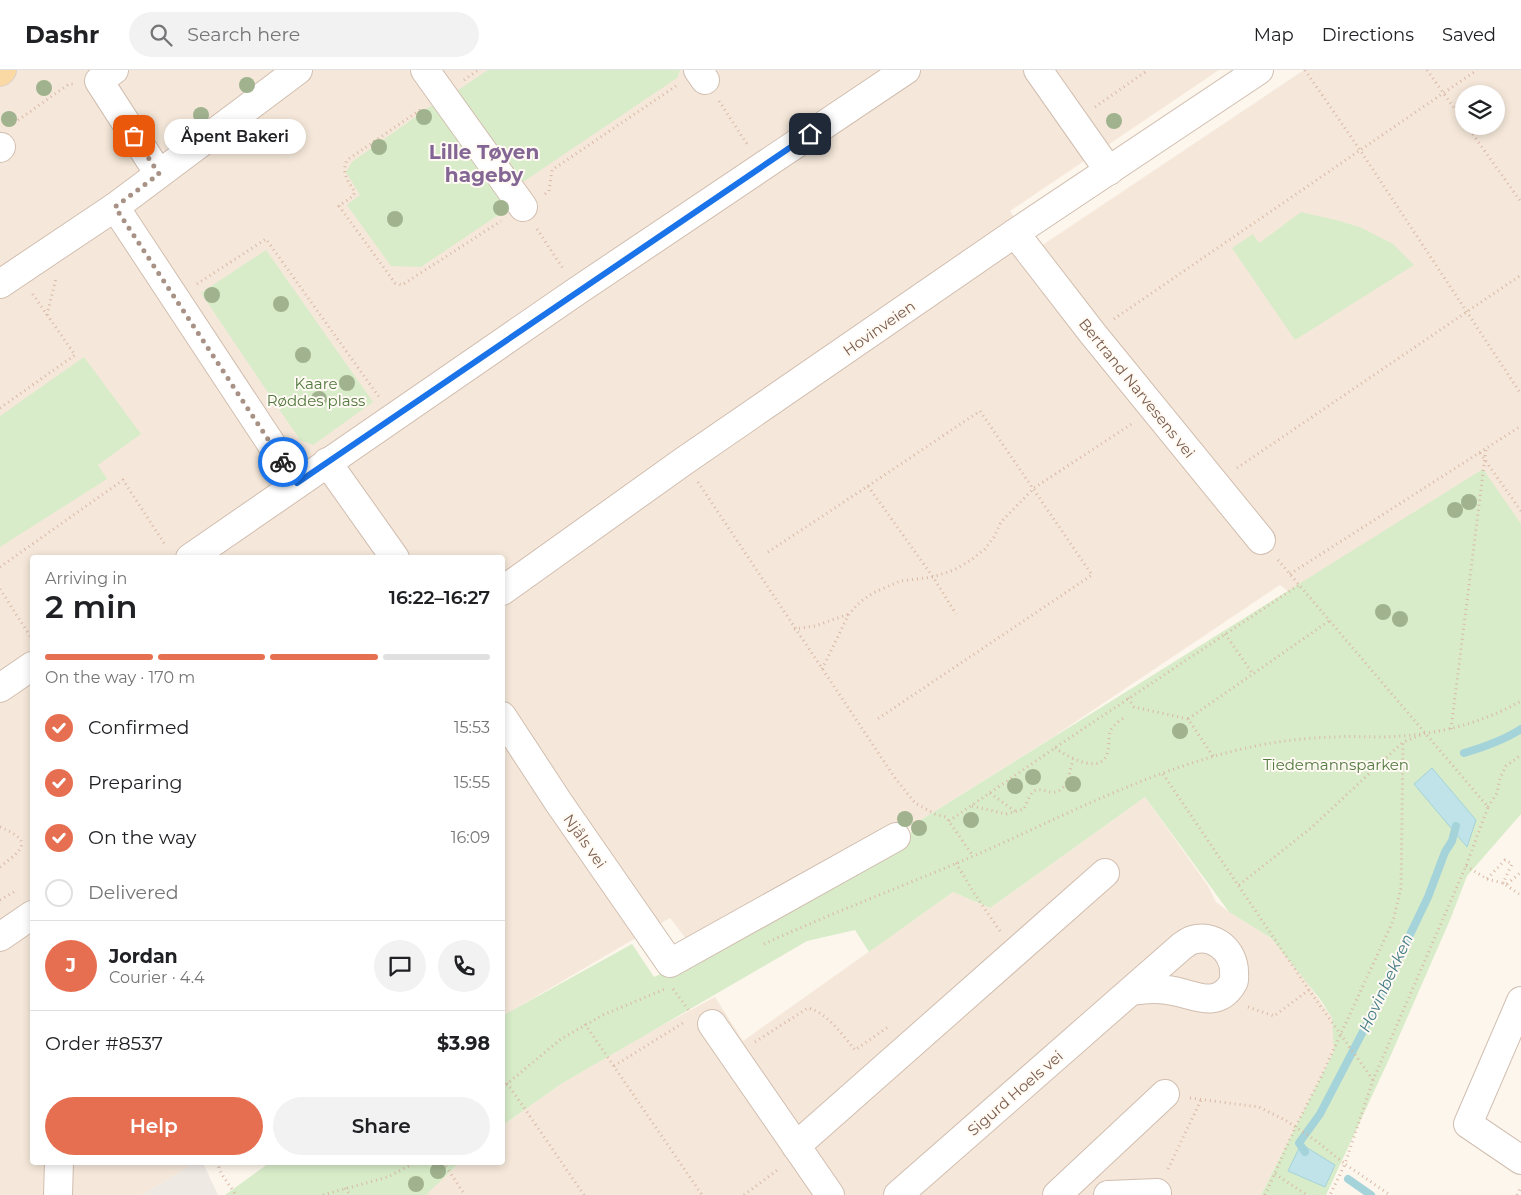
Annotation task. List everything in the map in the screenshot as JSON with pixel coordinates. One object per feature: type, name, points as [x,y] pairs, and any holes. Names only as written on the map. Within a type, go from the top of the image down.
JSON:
[{"type":"street","points":[[9,278],[115,207],[298,70]]},
{"type":"street","points":[[425,70],[523,207]]},
{"type":"street","points":[[180,554],[297,483],[906,70]]},
{"type":"street","points":[[1038,70],[1109,171]]},
{"type":"street","name":"Hovinveien","points":[[505,589],[684,460],[1015,233],[1259,70]]},
{"type":"street","points":[[107,75],[159,174]]},
{"type":"street","points":[[115,207],[297,483]]},
{"type":"street","name":"Bertrand Narvesens vei","points":[[1015,233],[1093,334],[1261,540]]},
{"type":"street","points":[[327,462],[393,555]]},
{"type":"street","points":[[0,688],[30,667]]},
{"type":"street","name":"Njåls vei","points":[[505,721],[670,975]]},
{"type":"street","points":[[670,975],[896,837]]},
{"type":"street","points":[[799,1149],[1105,874]]},
{"type":"street","points":[[0,937],[30,916]]},
{"type":"street","name":"Sigurd Hoels vei","points":[[898,1195],[1182,946],[1192,940],[1201,939],[1218,943],[1228,950],[1234,966],[1234,982],[1220,996]]},
{"type":"street","points":[[1132,991],[1151,988],[1204,999],[1216,999],[1220,996]]},
{"type":"street","points":[[1521,1001],[1468,1124],[1521,1160]]},
{"type":"street","points":[[702,1020],[734,1055],[830,1195]]},
{"type":"street","points":[[1057,1195],[1165,1094]]},
{"type":"street","points":[[58,1195],[59,1165]]},
{"type":"street","points":[[1108,1195],[1157,1192]]},
{"type":"path","points":[[478,70],[347,160],[344,167],[344,173],[355,192],[353,196],[339,206],[395,283],[402,285],[549,191],[552,170],[676,86],[702,75],[762,166]]},
{"type":"path","points":[[1094,107],[1148,70]]},
{"type":"path","points":[[1305,70],[1521,394]]},
{"type":"path","points":[[1427,70],[1455,109]]},
{"type":"path","points":[[1093,334],[1477,70]]},
{"type":"path","points":[[0,148],[10,126],[69,84],[107,75]]},
{"type":"path","points":[[1473,135],[1521,202]]},
{"type":"path","points":[[523,207],[578,291]]},
{"type":"path","points":[[192,286],[266,239],[392,418]]},
{"type":"path","points":[[47,315],[57,273]]},
{"type":"path","points":[[1230,472],[1521,275]]},
{"type":"path","points":[[0,408],[75,355],[47,315],[9,278]]},
{"type":"path","points":[[822,670],[849,614],[860,602],[900,581],[933,577],[954,570],[971,560],[985,549],[994,537],[1001,522],[1034,488],[1154,409]]},
{"type":"path","points":[[768,552],[980,410],[1092,575],[876,720]]},
{"type":"path","points":[[1290,574],[1521,426]]},
{"type":"path","points":[[1451,729],[1486,449]]},
{"type":"path","points":[[1480,453],[1521,511]]},
{"type":"path","points":[[684,460],[794,629],[906,794],[915,803],[946,818],[973,856],[1135,784],[1213,756],[1254,746],[1298,739],[1334,736],[1402,736],[1451,729],[1505,710],[1521,701]]},
{"type":"path","points":[[0,567],[123,480],[180,554]]},
{"type":"path","points":[[868,486],[933,577],[956,614]]},
{"type":"path","points":[[1261,540],[1488,807]]},
{"type":"path","points":[[949,821],[1299,584]]},
{"type":"path","points":[[0,589],[30,637]]},
{"type":"path","points":[[794,629],[815,626],[849,614]]},
{"type":"path","points":[[1188,719],[1329,621]]},
{"type":"path","points":[[1225,634],[1253,674]]},
{"type":"path","points":[[1128,698],[1134,707],[1188,719],[1213,756]]},
{"type":"path","points":[[1055,748],[1073,759],[1094,764],[1101,761],[1108,750],[1111,728],[1125,717]]},
{"type":"path","points":[[1239,885],[1310,828],[1403,742],[1426,733]]},
{"type":"path","points":[[1265,1195],[1393,921],[1401,888],[1403,742]]},
{"type":"path","points":[[1330,1195],[1345,1164],[1374,1080],[1466,866],[1488,807],[1497,793],[1500,778],[1506,766],[1521,755]]},
{"type":"path","points":[[971,806],[1006,814],[1024,809],[1032,792],[1037,790],[1060,791],[1068,778],[1073,759]]},
{"type":"path","points":[[1163,774],[1341,1035],[1374,1080]]},
{"type":"path","points":[[990,793],[1016,812]]},
{"type":"path","points":[[0,827],[15,833],[20,838],[21,845],[19,852],[0,867]]},
{"type":"path","points":[[1487,879],[1505,860],[1512,864],[1504,884]]},
{"type":"path","points":[[956,863],[986,911]]},
{"type":"path","points":[[1466,866],[1487,879],[1504,884],[1520,893]]},
{"type":"path","points":[[1504,884],[1521,872]]},
{"type":"path","points":[[614,1066],[702,1020],[670,975]]},
{"type":"path","points":[[1220,996],[1274,1016],[1310,990]]},
{"type":"path","points":[[734,1055],[808,1008],[817,1010],[855,1050],[895,1022]]},
{"type":"path","points":[[586,1024],[702,1195]]},
{"type":"path","points":[[507,1083],[584,1195]]},
{"type":"path","points":[[1157,1192],[1201,1100],[1259,1107],[1315,1140],[1345,1164],[1390,1195]]},
{"type":"path","points":[[744,1195],[799,1149]]},
{"type":"path","points":[[218,1165],[221,1173],[236,1195]]},
{"type":"path","points":[[323,1195],[388,1177],[410,1165]]},
{"type":"path","points":[[446,1165],[465,1195]]},
{"type":"path","points":[[1275,1174],[1307,1195]]},
{"type":"path","points":[[1517,1195],[1521,1187]]},
{"type":"path","points":[[345,1188],[350,1195]]},
{"type":"shaded area","points":[[0,70],[1219,70],[1010,211],[1035,250],[1304,70],[1521,70],[1521,698],[1449,721],[1280,585],[1053,737],[916,823],[688,941],[670,918],[505,1015],[505,555],[30,555],[30,1165],[191,1165],[142,1195],[0,1195]]},
{"type":"shaded area","points":[[1145,797],[1208,886],[1216,902],[1271,938],[1300,972],[1332,1018],[1335,1035],[1334,1051],[1261,1195],[422,1195],[458,1165],[505,1165],[505,1124],[561,1084],[646,1034],[715,997],[743,1041],[953,892],[990,908]]},
{"type":"shaded area","points":[[191,1165],[204,1165],[218,1195],[142,1195]]},
{"type":"green space","points":[[488,70],[680,70],[677,78],[517,186],[452,94]]},
{"type":"green space","points":[[435,103],[506,206],[504,211],[421,267],[391,266],[347,205],[360,195],[346,172],[352,162]]},
{"type":"green space","points":[[1301,212],[1362,228],[1393,244],[1414,265],[1295,340],[1232,248],[1253,234],[1259,243]]},
{"type":"green space","name":"Kaare Røddes plass","points":[[266,250],[373,402],[313,445],[300,440],[201,293]]},
{"type":"green space","points":[[84,357],[141,434],[98,465],[107,479],[0,547],[0,416]]},
{"type":"green space","name":"Tiedemannsparken","points":[[1483,469],[1521,524],[1521,814],[1467,876],[1450,920],[1390,1057],[1326,1195],[1261,1195],[1334,1051],[1332,1018],[1320,999],[1271,938],[1229,912],[1145,797],[990,908],[953,892],[869,952],[855,930],[807,941],[561,1084],[505,1124],[505,1014],[632,944],[654,977],[691,960],[826,889],[910,835],[916,823]]},
{"type":"green space","points":[[266,1165],[457,1165],[426,1195],[225,1195]]},
{"type":"water","points":[[1432,768],[1476,820],[1467,847],[1414,784]]},
{"type":"water","points":[[1301,1144],[1335,1165],[1325,1187],[1288,1171]]},
{"type":"waterway","name":"Hovinbekken","points":[[1464,753],[1494,743],[1521,729]]},
{"type":"waterway","name":"Hovinbekken","points":[[1305,1152],[1299,1143],[1320,1114],[1370,1018],[1428,897],[1445,852],[1452,841],[1456,826]]},
{"type":"waterway","name":"Hovinbekken","points":[[1348,1179],[1371,1195]]},
{"type":"way so far","points":[[134,136],[159,174],[115,207],[283,462]]},
{"type":"place","name":"Åpent Bakeri","points":[[134,136]]},
{"type":"district","name":"Lille Tøyen hageby","points":[[484,164]]},
{"type":"route","points":[[283,462],[297,483],[810,134]]}]
